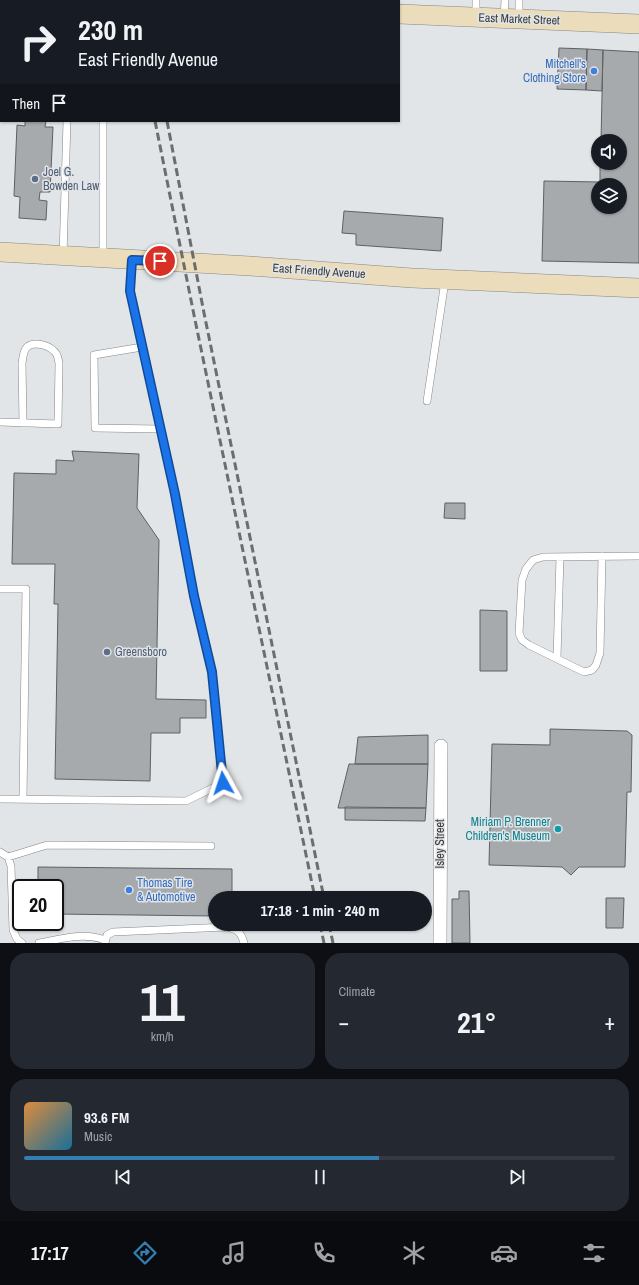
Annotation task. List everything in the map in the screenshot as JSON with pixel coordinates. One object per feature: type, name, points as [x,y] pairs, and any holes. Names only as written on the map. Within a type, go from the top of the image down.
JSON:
[{"type":"main road","name":"East Market Street","points":[[400,14],[476,9],[639,24]]},
{"type":"main road","name":"East Friendly Avenue","points":[[0,252],[250,266],[412,278],[639,288]]},
{"type":"street","name":"Isley Street","points":[[440,943],[441,746]]},
{"type":"lane","points":[[509,13],[519,0]]},
{"type":"lane","points":[[63,256],[67,122]]},
{"type":"lane","points":[[103,122],[103,258]]},
{"type":"lane","points":[[0,799],[186,801],[223,783],[212,672],[194,596],[175,494],[130,291],[132,260]]},
{"type":"lane","points":[[427,401],[445,279]]},
{"type":"lane","points":[[0,422],[23,423],[58,424],[59,363],[55,352],[41,344],[33,344],[27,348],[23,354],[23,423]]},
{"type":"lane","points":[[142,347],[94,355],[95,428],[160,429]]},
{"type":"lane","points":[[602,556],[600,652],[596,665],[592,670],[584,672],[529,645],[522,640],[519,633],[522,580],[526,569],[533,560],[543,557],[602,556],[639,556]]},
{"type":"lane","points":[[557,658],[560,557]]},
{"type":"lane","points":[[0,588],[26,589],[23,799]]},
{"type":"lane","points":[[8,857],[47,845],[211,846]]},
{"type":"lane","points":[[0,852],[8,857],[11,866],[13,930],[17,938],[22,943]]},
{"type":"lane","points":[[39,943],[84,936],[95,936],[105,941],[106,935],[113,932],[227,926],[236,929],[242,935],[244,943]]},
{"type":"building","points":[[559,48],[587,49],[586,90],[557,89]]},
{"type":"building","points":[[587,49],[603,50],[602,91],[586,90]]},
{"type":"building","points":[[603,50],[639,52],[639,263],[542,261],[544,181],[591,182],[591,214],[627,214],[627,178],[600,178],[600,170],[627,170],[627,134],[601,134]]},
{"type":"building","points":[[25,122],[46,122],[45,127],[53,127],[50,192],[40,192],[39,200],[47,201],[46,220],[19,218],[20,197],[14,196],[17,125],[25,126]]},
{"type":"building","points":[[344,211],[443,218],[441,251],[356,245],[356,234],[342,233]]},
{"type":"building","name":"Greensboro","points":[[72,451],[139,454],[137,508],[159,540],[156,699],[206,700],[206,718],[180,718],[180,733],[151,733],[150,781],[55,779],[58,604],[54,604],[55,564],[12,564],[14,473],[56,474],[56,460],[74,461]]},
{"type":"building","points":[[445,503],[465,503],[465,519],[444,518]]},
{"type":"building","points":[[480,610],[507,611],[507,671],[480,671]]},
{"type":"building","name":"Miriam P. Brenner Children's Museum","points":[[550,729],[627,731],[632,735],[631,792],[627,792],[625,867],[579,867],[571,875],[562,867],[489,865],[492,744],[550,745]]},
{"type":"building","points":[[428,735],[428,764],[355,764],[358,737]]},
{"type":"building","points":[[349,764],[428,764],[426,808],[338,808]]},
{"type":"building","points":[[345,807],[426,808],[425,821],[345,820]]},
{"type":"building","points":[[38,867],[232,869],[232,891],[208,891],[208,916],[64,914],[64,879],[38,879]]},
{"type":"building","points":[[459,891],[469,891],[470,943],[452,943],[452,899],[459,899]]},
{"type":"building","points":[[606,898],[624,898],[623,928],[606,928]]},
{"type":"railway","points":[[155,122],[314,891]]},
{"type":"railway","points":[[167,122],[204,313],[323,891]]},
{"type":"railway","points":[[321,931],[324,943]]},
{"type":"railway","points":[[330,931],[333,943]]},
{"type":"place","name":"Mitchell's Clothing Store","points":[[594,71]]},
{"type":"place","name":"Joel G. Bowden Law","points":[[35,179]]},
{"type":"place","name":"Greensboro","points":[[107,652]]},
{"type":"place","name":"Miriam P. Brenner Children's Museum","points":[[558,829]]},
{"type":"place","name":"Thomas Tire & Automotive","points":[[129,890]]},
{"type":"route","points":[[160,261],[132,260],[130,291],[175,494],[194,596],[212,672],[223,783]]}]
